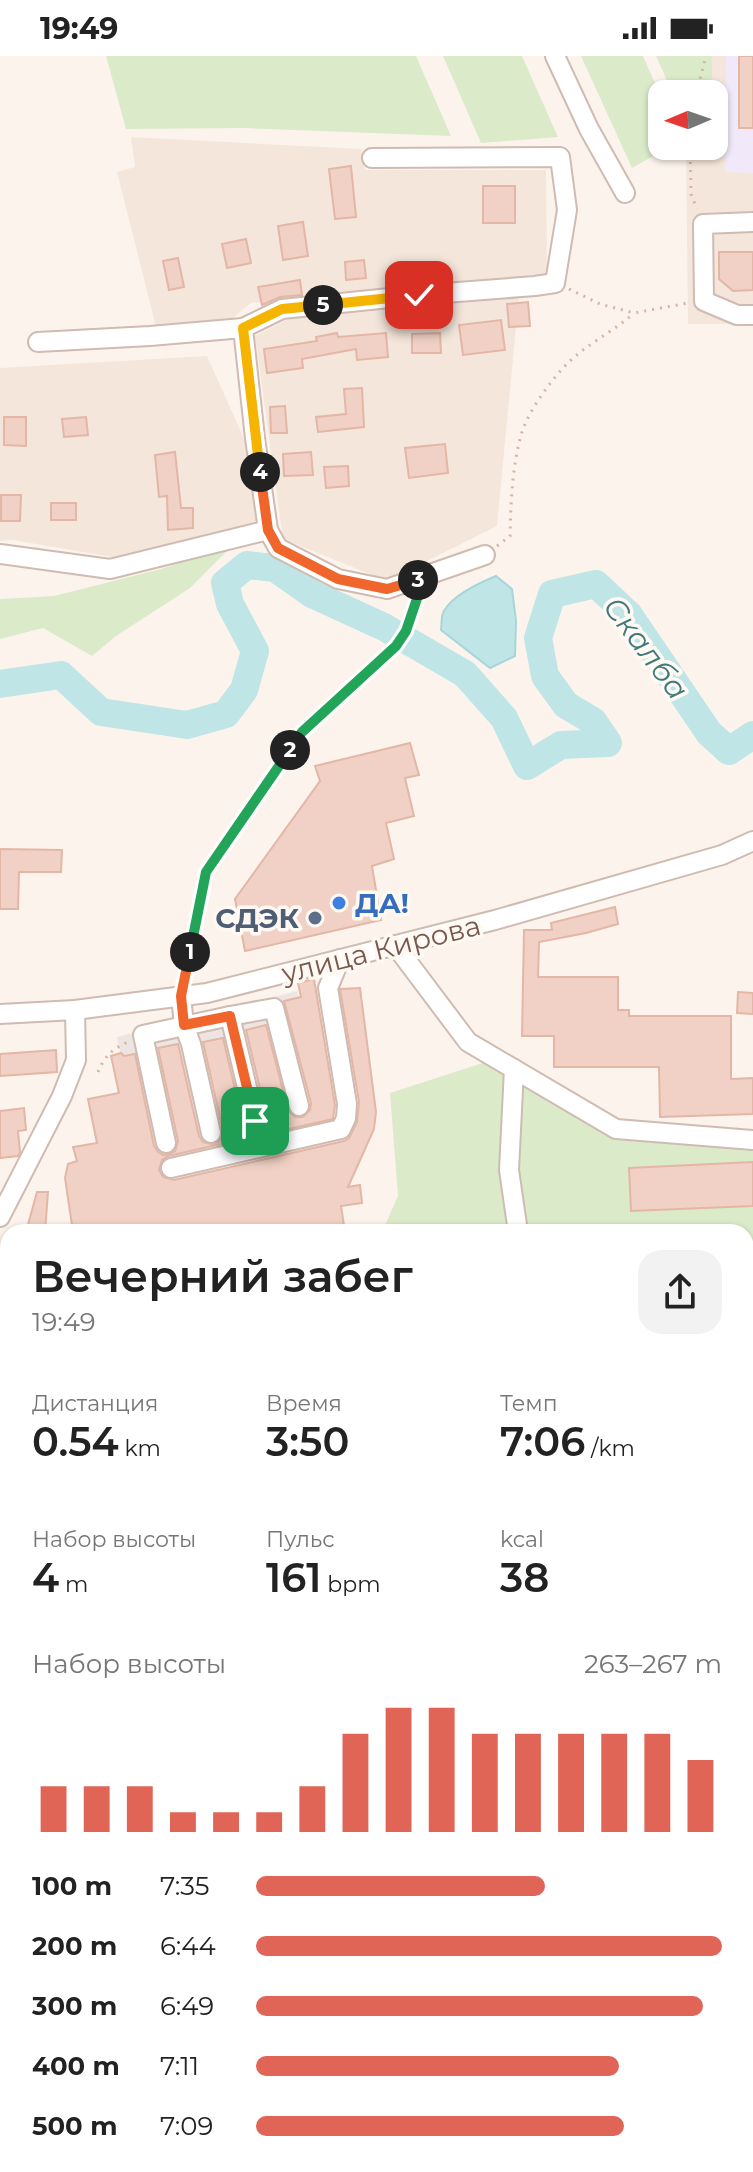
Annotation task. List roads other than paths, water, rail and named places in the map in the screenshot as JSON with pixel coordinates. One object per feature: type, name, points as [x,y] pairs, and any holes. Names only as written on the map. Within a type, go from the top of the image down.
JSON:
[{"type":"street","points":[[555,56],[589,129],[625,193]]},
{"type":"street","points":[[38,342],[243,328],[282,309],[555,283],[567,210],[560,157],[372,158]]},
{"type":"street","points":[[753,222],[703,224],[704,301],[737,315],[753,315]]},
{"type":"street","points":[[243,328],[268,530],[278,548],[338,579],[387,589],[485,555]]},
{"type":"street","points":[[0,554],[110,569],[268,530]]},
{"type":"street","name":"улица Кирова","points":[[0,1014],[75,1010],[207,993],[495,920],[722,855],[753,841]]},
{"type":"street","points":[[395,945],[468,1042],[616,1129],[753,1140]]},
{"type":"street","points":[[171,1168],[341,1129],[347,1104],[328,988],[340,959]]},
{"type":"street","points":[[181,996],[184,1025],[211,1133]]},
{"type":"street","points":[[166,1143],[143,1035],[274,1008],[299,1106]]},
{"type":"street","points":[[0,1217],[62,1096],[76,1060],[75,1010]]},
{"type":"street","points":[[230,1016],[255,1121]]},
{"type":"street","points":[[514,1069],[509,1170],[517,1224]]},
{"type":"street","points":[[10,2172],[24,2172]]},
{"type":"water","points":[[496,576],[512,589],[516,621],[515,656],[490,668],[441,630],[442,616],[450,603]]},
{"type":"waterway","name":"Скалба","points":[[0,684],[61,675],[101,712],[187,725],[226,714],[244,690],[255,651],[230,604],[225,583],[247,565],[275,568],[312,594],[384,627],[465,674],[504,718],[527,766],[561,745],[608,743],[593,721],[566,705],[545,676],[538,638],[552,594],[596,584],[629,615],[709,733],[729,751],[753,735]]},
{"type":"place","name":"ДА!","points":[[339,903]]},
{"type":"place","name":"СДЭК","points":[[315,918]]}]
